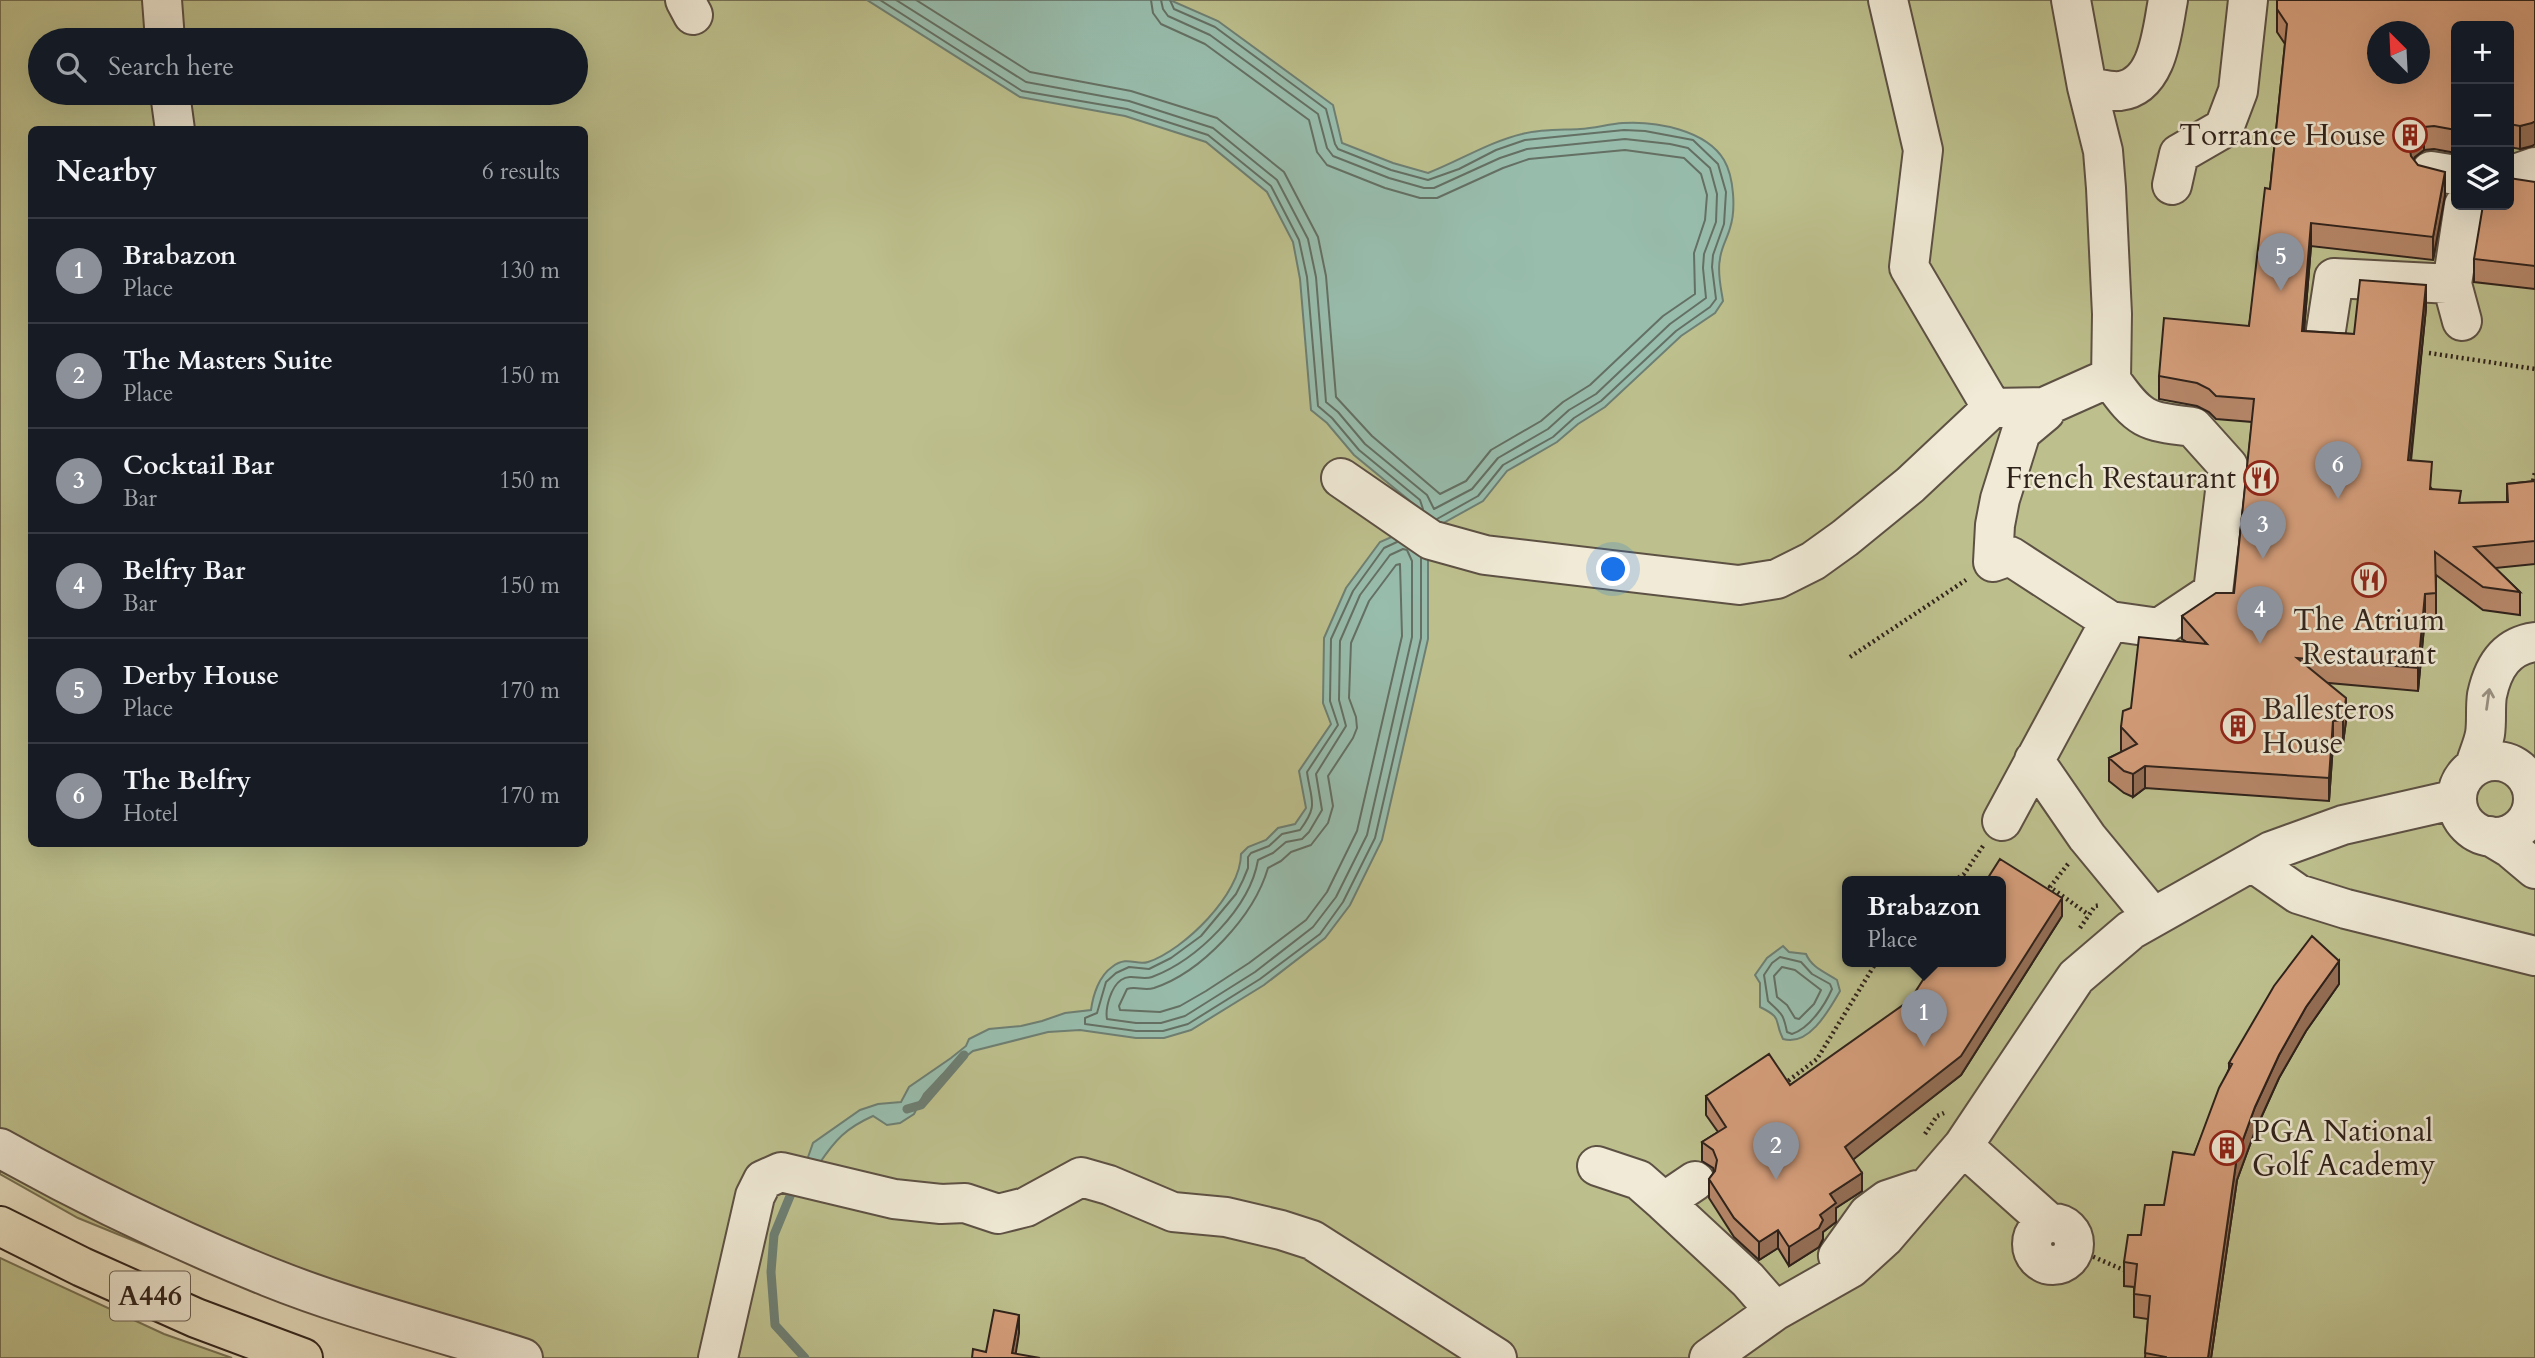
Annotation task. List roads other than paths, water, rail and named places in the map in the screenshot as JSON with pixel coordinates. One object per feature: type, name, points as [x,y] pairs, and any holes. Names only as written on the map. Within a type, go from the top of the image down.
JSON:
[{"type":"highway","name":"A446","points":[[0,1226],[82,1267],[196,1318],[303,1358]]},
{"type":"lane","points":[[162,0],[164,28]]},
{"type":"lane","points":[[1888,0],[1923,149],[1909,267],[2005,412],[1993,562],[2010,556],[2099,626],[2159,628],[2213,592],[2228,466],[2193,427],[2151,421],[2129,405],[2111,380],[2112,314],[2103,151],[2087,87],[2071,0]]},
{"type":"lane","points":[[2087,87],[2119,91],[2138,85],[2154,62],[2168,0]]},
{"type":"lane","points":[[2172,185],[2179,154],[2224,128],[2238,91],[2248,0]]},
{"type":"lane","points":[[172,105],[174,126]]},
{"type":"lane","points":[[2514,174],[2535,167]]},
{"type":"lane","points":[[2462,321],[2452,284],[2463,210]]},
{"type":"lane","points":[[2326,330],[2334,278],[2452,284]]},
{"type":"lane","points":[[1341,478],[1431,540],[1485,555],[1524,562],[1739,585],[1777,579],[1813,561],[2005,412],[2111,380]]},
{"type":"lane","points":[[2002,820],[2099,626]]},
{"type":"lane","points":[[2475,766],[2485,733],[2487,695],[2496,668],[2513,649],[2522,643],[2535,642]]},
{"type":"lane","points":[[2034,760],[2087,838],[2153,917]]},
{"type":"lane","points":[[2525,809],[2475,831],[2464,821],[2456,799],[2464,776],[2486,761],[2504,762],[2520,771],[2525,809],[2510,848],[2535,869]]},
{"type":"lane","points":[[1709,1358],[1775,1311],[1851,1268],[1884,1238],[1962,1146],[2076,977],[2131,930],[2271,851],[2343,825],[2456,799]]},
{"type":"lane","points":[[2252,862],[2298,894],[2346,909],[2535,956]]},
{"type":"lane","points":[[1962,1146],[2061,1236]]},
{"type":"lane","points":[[0,1148],[75,1188],[271,1278],[404,1323],[523,1358]]},
{"type":"lane","points":[[1597,1166],[1679,1192],[1775,1311]]},
{"type":"lane","points":[[718,1358],[755,1196],[763,1180],[797,1176],[894,1199],[941,1204],[965,1203],[998,1214],[1026,1208],[1081,1177],[1109,1185],[1172,1212],[1226,1217],[1312,1240],[1497,1358]]},
{"type":"water","points":[[867,0],[1170,0],[1218,21],[1333,105],[1342,143],[1393,163],[1428,173],[1510,137],[1529,132],[1623,123],[1665,126],[1705,141],[1724,160],[1730,175],[1733,212],[1719,264],[1723,301],[1715,313],[1681,336],[1605,407],[1578,424],[1557,442],[1507,471],[1483,501],[1440,525],[1428,557],[1428,639],[1382,840],[1350,905],[1325,938],[1264,985],[1191,1030],[1164,1038],[1136,1038],[1080,1030],[1048,1032],[973,1051],[942,1075],[924,1094],[914,1114],[900,1123],[887,1125],[873,1116],[855,1125],[830,1148],[819,1164],[807,1160],[813,1143],[860,1110],[878,1104],[901,1102],[909,1087],[966,1046],[969,1039],[989,1029],[1021,1026],[1065,1013],[1091,1010],[1097,986],[1107,971],[1127,961],[1148,962],[1178,946],[1221,903],[1232,886],[1241,854],[1248,847],[1266,840],[1278,828],[1295,824],[1306,808],[1299,771],[1331,724],[1323,703],[1324,638],[1346,588],[1380,542],[1394,536],[1416,506],[1354,455],[1327,423],[1311,410],[1300,279],[1293,242],[1267,192],[1206,142],[1125,116],[1020,97]]},
{"type":"water","points":[[1783,946],[1789,952],[1806,954],[1815,966],[1837,980],[1840,991],[1817,1025],[1801,1038],[1792,1040],[1783,1039],[1775,1017],[1760,1007],[1760,983],[1755,975],[1767,958]]},
{"type":"waterway","points":[[907,1109],[921,1105],[964,1055]]},
{"type":"waterway","points":[[795,1184],[774,1235],[771,1272],[775,1325],[805,1358]]},
{"type":"place","name":"Torrance House","points":[[2410,135]]},
{"type":"place","name":"Derby House","points":[[2281,291]]},
{"type":"place","name":"French Restaurant","points":[[2261,478]]},
{"type":"place","name":"The Belfry","points":[[2338,499]]},
{"type":"place","name":"Cocktail Bar","points":[[2263,559]]},
{"type":"place","name":"The Atrium Restaurant","points":[[2369,580]]},
{"type":"place","name":"Belfry Bar","points":[[2260,644]]},
{"type":"place","name":"Ballesteros House","points":[[2238,726]]},
{"type":"place","name":"Brabazon","points":[[1924,1047]]},
{"type":"place","name":"PGA National Golf Academy","points":[[2227,1148]]},
{"type":"place","name":"The Masters Suite","points":[[1776,1180]]}]
